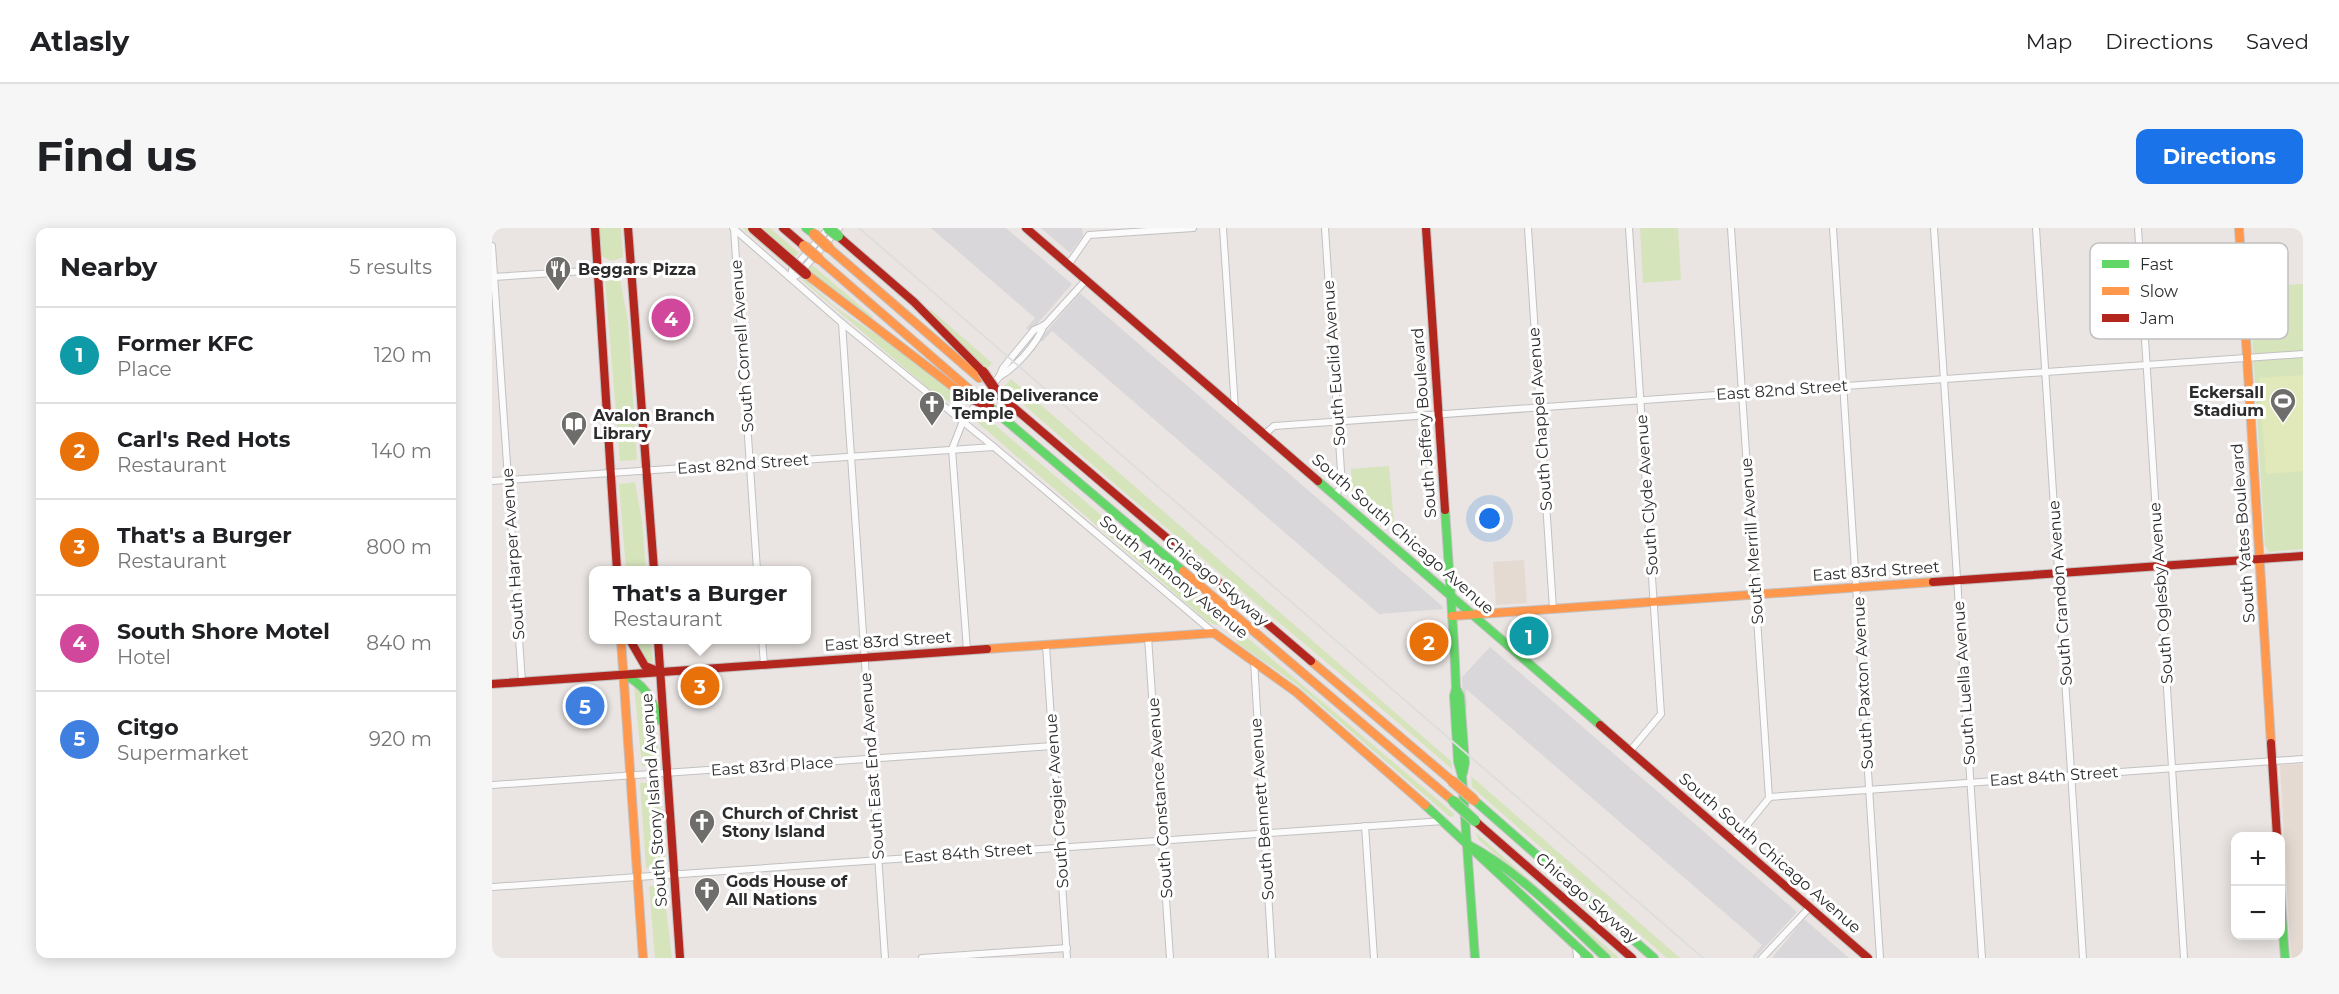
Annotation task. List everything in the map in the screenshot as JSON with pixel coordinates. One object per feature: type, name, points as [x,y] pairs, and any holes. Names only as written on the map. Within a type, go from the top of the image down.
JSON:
[{"type":"main road","points":[[595,228],[617,566]]},
{"type":"main road","points":[[628,228],[654,566]]},
{"type":"main road","points":[[753,228],[842,304],[967,392]]},
{"type":"main road","name":"Chicago Skyway","points":[[783,228],[967,392],[989,406],[1264,640],[1632,958]]},
{"type":"main road","points":[[829,228],[838,232],[914,302],[981,375]]},
{"type":"main road","name":"South South Chicago Avenue","points":[[1026,228],[1868,958]]},
{"type":"main road","name":"South Jeffery Boulevard","points":[[1426,228],[1456,688],[1460,696],[1465,763],[1457,779],[1467,844],[1475,958]]},
{"type":"main road","name":"South Yates Boulevard","points":[[2239,228],[2240,243]]},
{"type":"main road","name":"Chicago Skyway","points":[[810,231],[981,375],[999,395],[1260,618],[1457,779],[1474,800],[1654,958]]},
{"type":"main road","name":"South Yates Boulevard","points":[[2246,339],[2277,832]]},
{"type":"main road","name":"East 83rd Street","points":[[1452,616],[2303,556]]},
{"type":"main road","name":"East 83rd Street","points":[[492,684],[1214,633]]},
{"type":"main road","name":"South Anthony Avenue","points":[[1214,633],[1296,692],[1444,821],[1589,958]]},
{"type":"main road","name":"South Stony Island Avenue","points":[[621,644],[643,958]]},
{"type":"main road","points":[[633,644],[645,666],[660,672]]},
{"type":"main road","name":"South Stony Island Avenue","points":[[658,644],[680,958]]},
{"type":"main road","points":[[623,675],[636,679],[643,686],[664,727]]},
{"type":"main road","points":[[1467,844],[1494,859],[1514,875],[1606,958]]},
{"type":"main road","points":[[2284,940],[2285,958]]},
{"type":"street","name":"South Anthony Avenue","points":[[734,228],[842,323],[963,421],[1214,633]]},
{"type":"street","name":"South Cornell Avenue","points":[[734,228],[757,566]]},
{"type":"street","points":[[791,278],[792,270],[829,228]]},
{"type":"street","points":[[1068,265],[1089,235],[1193,228]]},
{"type":"street","points":[[1223,228],[1235,409]]},
{"type":"street","name":"South Euclid Avenue","points":[[1324,228],[1342,486],[1335,495]]},
{"type":"street","name":"South Chappel Avenue","points":[[1528,228],[1553,609]]},
{"type":"street","name":"South Clyde Avenue","points":[[1629,228],[1661,714],[1630,751]]},
{"type":"street","name":"South Merrill Avenue","points":[[1731,228],[1768,796]]},
{"type":"street","name":"South Paxton Avenue","points":[[1833,228],[1880,958]]},
{"type":"street","name":"South Luella Avenue","points":[[1934,228],[1982,958]]},
{"type":"street","name":"South Crandon Avenue","points":[[2036,228],[2083,958]]},
{"type":"street","name":"South Oglesby Avenue","points":[[2138,228],[2139,243]]},
{"type":"street","points":[[791,278],[799,274],[838,232]]},
{"type":"street","name":"South Harper Avenue","points":[[492,246],[522,682]]},
{"type":"street","points":[[493,277],[631,268]]},
{"type":"street","points":[[966,650],[952,448],[963,421],[999,377],[1008,372],[1041,335],[1045,325],[1086,280]]},
{"type":"street","name":"South East End Avenue","points":[[842,323],[885,958]]},
{"type":"street","name":"South Oglesby Avenue","points":[[2144,339],[2184,958]]},
{"type":"street","name":"East 82nd Street","points":[[1265,434],[1274,426],[1338,421],[2303,354]]},
{"type":"street","name":"East 82nd Street","points":[[492,481],[952,448],[994,447]]},
{"type":"street","name":"South Constance Avenue","points":[[1148,637],[1170,958]]},
{"type":"street","points":[[762,644],[764,664]]},
{"type":"street","name":"South Cregier Avenue","points":[[1046,645],[1067,958]]},
{"type":"street","name":"South Bennett Avenue","points":[[1254,661],[1272,958]]},
{"type":"street","name":"East 83rd Place","points":[[492,785],[1053,746]]},
{"type":"street","name":"East 84th Street","points":[[1768,796],[2303,759]]},
{"type":"street","points":[[1734,841],[1768,796]]},
{"type":"street","name":"East 84th Street","points":[[492,887],[1444,821]]},
{"type":"street","points":[[1365,826],[1374,958]]},
{"type":"street","points":[[1764,957],[1810,907]]},
{"type":"street","points":[[1576,946],[1576,958]]},
{"type":"street","points":[[922,958],[1067,948]]},
{"type":"shaded area","points":[[931,228],[1006,228],[1072,284],[1030,332],[1026,328],[1035,318]]},
{"type":"shaded area","points":[[1041,228],[1082,228],[1083,236],[1070,253]]},
{"type":"shaded area","points":[[1080,293],[1443,609],[1379,614],[1052,331],[1042,342],[1039,340]]},
{"type":"shaded area","points":[[1524,560],[1527,603],[1496,605],[1493,562]]},
{"type":"shaded area","points":[[1490,647],[1797,912],[1755,958],[1752,957],[1762,945],[1466,689],[1467,710],[1463,707],[1462,677]]},
{"type":"shaded area","points":[[2303,764],[2303,957],[2291,958],[2280,765]]},
{"type":"shaded area","points":[[1804,919],[1849,958],[1772,958]]},
{"type":"green space","points":[[599,228],[621,228],[623,257],[611,261],[601,256]]},
{"type":"green space","points":[[743,228],[770,228],[799,253],[786,265]]},
{"type":"green space","points":[[1640,228],[1678,228],[1681,280],[1643,283]]},
{"type":"green space","points":[[812,265],[873,317],[871,319],[808,270]]},
{"type":"green space","points":[[802,277],[835,307],[915,360],[967,400],[960,408],[934,393],[803,281]]},
{"type":"green space","points":[[620,279],[628,321],[637,460],[620,461],[605,281]]},
{"type":"green space","points":[[2303,284],[2303,549],[2269,552],[2265,546],[2252,339],[2288,339],[2288,285]]},
{"type":"green space","points":[[930,309],[992,363],[985,370]]},
{"type":"green space","name":"Eckersall Stadium","points":[[2303,375],[2303,471],[2266,474],[2259,378]]},
{"type":"green space","points":[[1011,379],[1451,761],[1452,769],[1059,436],[1004,387]]},
{"type":"green space","points":[[982,414],[1231,625],[1216,625],[1208,622],[976,421]]},
{"type":"green space","points":[[1389,466],[1394,524],[1391,526],[1352,493],[1351,469]]},
{"type":"green space","points":[[635,482],[642,522],[646,566],[626,566],[619,484]]},
{"type":"green space","points":[[1244,635],[1454,816],[1450,817],[1296,684],[1237,643],[1236,637]]},
{"type":"green space","points":[[639,644],[651,644],[653,662],[646,662]]},
{"type":"green space","points":[[634,686],[639,686],[654,713],[660,766],[642,766]]},
{"type":"green space","points":[[1471,776],[1680,958],[1667,958],[1472,787]]},
{"type":"green space","points":[[640,783],[658,783],[666,868],[646,868]]},
{"type":"green space","points":[[1476,833],[1619,958],[1612,958],[1478,839]]},
{"type":"green space","points":[[663,885],[672,958],[655,958],[649,886]]},
{"type":"railway","points":[[859,228],[1703,958]]},
{"type":"traffic: fast","points":[[806,228],[814,234]]},
{"type":"traffic: fast","points":[[828,228],[838,236]]},
{"type":"traffic: fast","points":[[989,406],[1183,571]]},
{"type":"traffic: fast","points":[[1318,481],[1600,725]]},
{"type":"traffic: fast","points":[[1445,510],[1454,643],[1458,762],[1462,776],[1475,958]]},
{"type":"traffic: fast","points":[[623,675],[631,678],[642,688],[651,699],[661,721]]},
{"type":"traffic: fast","points":[[1456,688],[1460,696],[1465,763],[1463,773]]},
{"type":"traffic: fast","points":[[1474,800],[1654,958]]},
{"type":"traffic: fast","points":[[1453,801],[1475,821]]},
{"type":"traffic: fast","points":[[1425,805],[1589,958]]},
{"type":"traffic: fast","points":[[1467,844],[1523,882],[1606,958]]},
{"type":"traffic: fast","points":[[2284,940],[2285,958]]},
{"type":"traffic: slow","points":[[2239,228],[2240,243]]},
{"type":"traffic: slow","points":[[814,234],[829,248]]},
{"type":"traffic: slow","points":[[804,246],[819,259]]},
{"type":"traffic: slow","points":[[829,248],[979,378]]},
{"type":"traffic: slow","points":[[819,259],[969,389]]},
{"type":"traffic: slow","points":[[806,274],[964,395]]},
{"type":"traffic: slow","points":[[2246,339],[2271,743]]},
{"type":"traffic: slow","points":[[1183,571],[1453,801]]},
{"type":"traffic: slow","points":[[1452,616],[1933,582]]},
{"type":"traffic: slow","points":[[987,649],[1214,633],[1296,692],[1425,805]]},
{"type":"traffic: slow","points":[[621,644],[643,958]]},
{"type":"traffic: slow","points":[[1311,661],[1452,781]]},
{"type":"traffic: slow","points":[[1452,781],[1474,800]]},
{"type":"traffic: jam","points":[[595,228],[617,566]]},
{"type":"traffic: jam","points":[[628,228],[654,566]]},
{"type":"traffic: jam","points":[[753,228],[806,274]]},
{"type":"traffic: jam","points":[[783,228],[804,246]]},
{"type":"traffic: jam","points":[[1026,228],[1318,481]]},
{"type":"traffic: jam","points":[[1426,228],[1445,510]]},
{"type":"traffic: jam","points":[[838,236],[914,302],[983,372]]},
{"type":"traffic: jam","points":[[983,372],[999,395]]},
{"type":"traffic: jam","points":[[964,395],[989,406]]},
{"type":"traffic: jam","points":[[999,395],[1311,661]]},
{"type":"traffic: jam","points":[[1933,582],[2303,556]]},
{"type":"traffic: jam","points":[[632,644],[645,666],[660,672]]},
{"type":"traffic: jam","points":[[658,644],[680,958]]},
{"type":"traffic: jam","points":[[492,684],[987,649]]},
{"type":"traffic: jam","points":[[1600,725],[1868,958]]},
{"type":"traffic: jam","points":[[2271,743],[2277,832]]},
{"type":"traffic: jam","points":[[1475,821],[1632,958]]},
{"type":"place","name":"Beggars Pizza","points":[[558,292]]},
{"type":"place","name":"South Shore Motel","points":[[671,318]]},
{"type":"place","name":"Eckersall Stadium","points":[[2283,424]]},
{"type":"place","name":"Bible Deliverance Temple","points":[[932,427]]},
{"type":"place","name":"Avalon Branch Library","points":[[574,447]]},
{"type":"place","name":"Former KFC","points":[[1529,636]]},
{"type":"place","name":"Carl's Red Hots","points":[[1429,642]]},
{"type":"place","name":"That's a Burger","points":[[700,686]]},
{"type":"place","name":"Citgo","points":[[585,706]]},
{"type":"place","name":"Church of Christ Stony Island","points":[[702,845]]},
{"type":"place","name":"Gods House of All Nations","points":[[707,913]]}]
